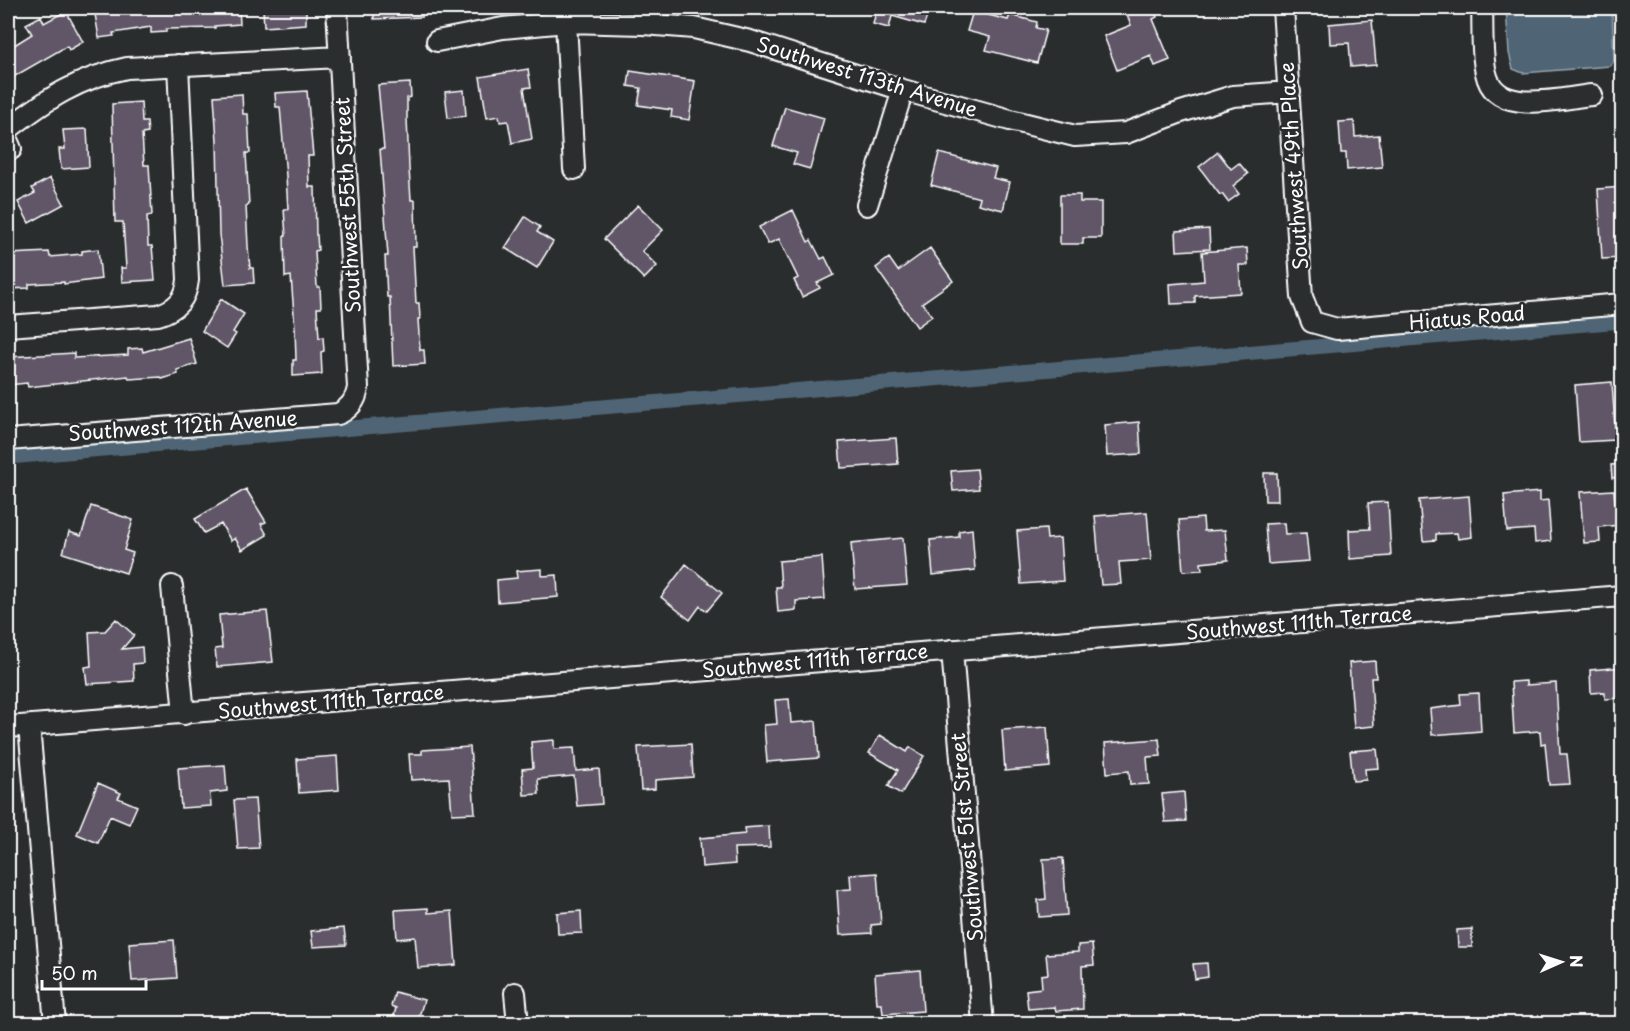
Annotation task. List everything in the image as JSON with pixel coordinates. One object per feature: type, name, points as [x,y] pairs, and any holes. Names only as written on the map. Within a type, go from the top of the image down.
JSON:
[{"type":"street","name":"Southwest 55th Street","points":[[337,8],[358,388],[354,402]]},
{"type":"street","name":"Southwest 49th Place","points":[[1283,8],[1302,297],[1312,322]]},
{"type":"street","points":[[1482,8],[1485,72],[1491,88],[1503,98],[1522,102],[1592,95]]},
{"type":"street","name":"Southwest 113th Avenue","points":[[437,41],[503,28],[644,16],[750,41],[903,90],[1075,136],[1126,133],[1181,112],[1233,96],[1290,92]]},
{"type":"street","points":[[566,22],[574,170]]},
{"type":"street","points":[[8,129],[48,99],[88,79],[127,68],[340,57]]},
{"type":"street","points":[[8,326],[158,315],[173,309],[180,303],[185,295],[188,280],[178,65]]},
{"type":"street","points":[[867,205],[903,90]]},
{"type":"street","name":"Hiatus Road","points":[[1312,322],[1336,329],[1623,304]]},
{"type":"street","name":"Southwest 112th Avenue","points":[[8,440],[338,414],[354,402]]},
{"type":"street","points":[[172,586],[184,714]]},
{"type":"street","name":"Southwest 111th Terrace","points":[[8,727],[1623,596]]},
{"type":"street","name":"Southwest 51st Street","points":[[952,650],[983,1023]]},
{"type":"street","points":[[29,726],[55,1023]]},
{"type":"street","points":[[515,993],[518,1023]]},
{"type":"water","points":[[1506,8],[1612,8],[1614,61],[1610,66],[1523,73],[1513,69],[1509,53]]},
{"type":"building","points":[[94,8],[239,8],[240,24],[215,26],[215,28],[166,29],[166,32],[151,33],[151,27],[113,33],[114,36],[99,38]]},
{"type":"building","points":[[374,8],[422,8],[422,17],[374,19]]},
{"type":"building","points":[[873,8],[930,8],[924,25],[892,16],[889,28],[873,24],[876,12],[872,11]]},
{"type":"building","points":[[1153,8],[1157,17],[1153,19],[1170,60],[1155,66],[1151,56],[1117,70],[1104,36],[1131,25],[1125,10]]},
{"type":"building","points":[[263,9],[306,9],[306,24],[264,27]]},
{"type":"building","points":[[66,11],[83,42],[69,50],[67,46],[8,80],[8,49],[32,34],[26,24],[41,16],[44,23]]},
{"type":"building","points":[[973,11],[1008,20],[1010,15],[1037,22],[1036,28],[1046,30],[1037,63],[986,50],[990,37],[967,31]]},
{"type":"building","points":[[1372,20],[1376,65],[1351,67],[1349,43],[1330,44],[1329,24]]},
{"type":"building","points":[[528,69],[531,87],[524,88],[532,139],[512,143],[508,121],[500,122],[499,116],[487,118],[480,77]]},
{"type":"building","points":[[630,71],[695,81],[689,120],[671,117],[672,110],[638,105],[641,88],[628,86]]},
{"type":"building","points":[[410,83],[411,97],[407,98],[407,118],[411,200],[415,200],[416,247],[413,247],[416,303],[419,303],[420,350],[424,350],[425,364],[393,366],[390,297],[387,297],[385,256],[388,256],[380,149],[384,149],[378,85]]},
{"type":"building","points":[[464,90],[466,116],[448,118],[445,92]]},
{"type":"building","points":[[307,91],[313,156],[308,156],[309,187],[315,187],[318,250],[315,251],[321,308],[317,308],[319,338],[323,337],[324,351],[321,352],[322,374],[293,376],[293,360],[296,360],[291,276],[285,277],[284,209],[288,209],[286,176],[280,107],[276,107],[275,93]]},
{"type":"building","points":[[242,94],[243,114],[248,114],[250,153],[246,153],[249,205],[246,206],[250,268],[253,268],[254,283],[225,285],[219,234],[214,96]]},
{"type":"building","points":[[141,102],[142,122],[147,122],[148,133],[142,134],[144,165],[149,165],[152,215],[147,216],[148,246],[152,246],[155,280],[122,282],[121,268],[126,268],[123,222],[115,222],[112,104]]},
{"type":"building","points":[[785,107],[824,118],[810,169],[793,164],[797,153],[773,146]]},
{"type":"building","points":[[1354,121],[1355,137],[1379,135],[1382,167],[1347,170],[1346,153],[1341,153],[1339,122]]},
{"type":"building","points":[[87,129],[89,167],[61,169],[59,149],[65,149],[63,130]]},
{"type":"building","points":[[1218,152],[1231,169],[1239,163],[1248,174],[1233,186],[1239,194],[1228,202],[1199,167]]},
{"type":"building","points":[[939,153],[996,168],[993,178],[1010,182],[1003,210],[978,204],[980,198],[931,185]]},
{"type":"building","points":[[50,178],[64,204],[29,223],[18,202],[35,193],[32,188]]},
{"type":"building","points":[[1623,187],[1623,258],[1602,259],[1598,189]]},
{"type":"building","points":[[1060,195],[1080,195],[1080,202],[1101,202],[1101,238],[1083,238],[1083,244],[1060,244]]},
{"type":"building","points":[[638,205],[663,230],[642,251],[657,266],[644,279],[604,239]]},
{"type":"building","points":[[793,210],[808,242],[811,240],[821,259],[825,257],[834,275],[817,283],[820,288],[802,297],[794,280],[798,278],[779,239],[768,244],[759,227]]},
{"type":"building","points":[[525,217],[540,227],[537,232],[553,242],[537,268],[505,248]]},
{"type":"building","points":[[1209,229],[1210,249],[1177,251],[1176,231]]},
{"type":"building","points":[[930,248],[953,281],[922,303],[932,316],[917,327],[876,268],[889,258],[898,271]]},
{"type":"building","points":[[1247,248],[1248,265],[1239,265],[1241,293],[1195,296],[1195,303],[1171,304],[1170,284],[1204,281],[1202,252]]},
{"type":"building","points":[[98,249],[101,279],[64,284],[64,282],[29,284],[29,288],[10,289],[9,254],[49,252],[50,257],[82,254],[82,251]]},
{"type":"building","points":[[221,299],[244,314],[227,348],[202,331]]},
{"type":"building","points":[[189,338],[197,364],[177,370],[178,374],[162,379],[161,377],[129,379],[128,376],[28,387],[27,383],[8,385],[8,357],[74,353],[74,358],[128,355],[128,349],[142,348],[143,352]]},
{"type":"building","points":[[1612,382],[1616,440],[1579,442],[1575,385]]},
{"type":"building","points":[[1139,422],[1141,454],[1107,456],[1105,425]]},
{"type":"building","points":[[896,438],[898,464],[841,468],[839,442]]},
{"type":"building","points":[[1623,464],[1623,477],[1612,478],[1611,465]]},
{"type":"building","points":[[977,469],[979,489],[953,491],[951,471]]},
{"type":"building","points":[[1264,473],[1277,473],[1278,501],[1265,501]]},
{"type":"building","points":[[246,489],[266,522],[261,524],[267,535],[242,550],[235,538],[231,541],[221,524],[204,533],[195,519]]},
{"type":"building","points":[[1614,490],[1615,503],[1623,502],[1623,521],[1619,521],[1620,525],[1599,527],[1600,542],[1584,543],[1580,492]]},
{"type":"building","points":[[1540,492],[1540,501],[1548,500],[1551,541],[1535,543],[1534,529],[1507,531],[1504,495]]},
{"type":"building","points":[[1469,496],[1472,537],[1458,539],[1457,533],[1436,534],[1436,540],[1423,541],[1419,500]]},
{"type":"building","points":[[1388,502],[1391,556],[1350,559],[1349,530],[1370,529],[1368,503]]},
{"type":"building","points":[[91,506],[133,520],[124,550],[133,553],[126,573],[63,553],[69,532],[81,536]]},
{"type":"building","points":[[1147,512],[1151,560],[1119,562],[1121,584],[1101,585],[1095,516]]},
{"type":"building","points":[[1203,518],[1204,531],[1225,530],[1228,560],[1201,563],[1202,570],[1183,571],[1179,520]]},
{"type":"building","points":[[1284,523],[1285,534],[1306,533],[1309,561],[1268,564],[1265,524]]},
{"type":"building","points":[[972,529],[975,570],[933,575],[930,540],[959,537],[959,531]]},
{"type":"building","points":[[1046,529],[1047,539],[1060,538],[1063,581],[1021,584],[1017,531]]},
{"type":"building","points":[[903,538],[907,585],[855,589],[851,543]]},
{"type":"building","points":[[822,557],[825,599],[796,601],[796,610],[778,612],[776,587],[781,587],[779,561]]},
{"type":"building","points":[[686,564],[722,593],[707,611],[700,606],[690,620],[661,597]]},
{"type":"building","points":[[542,569],[542,576],[557,575],[558,597],[498,602],[497,580],[517,578],[516,571]]},
{"type":"building","points":[[267,611],[273,662],[217,667],[215,649],[222,648],[219,615]]},
{"type":"building","points":[[116,619],[134,635],[122,649],[142,647],[143,663],[133,664],[134,681],[87,684],[85,667],[91,666],[89,632],[105,631]]},
{"type":"building","points":[[1375,661],[1376,678],[1371,678],[1374,726],[1354,728],[1349,663]]},
{"type":"building","points":[[1623,667],[1623,698],[1605,699],[1605,692],[1591,693],[1590,670]]},
{"type":"building","points":[[1526,681],[1526,685],[1556,683],[1560,754],[1567,754],[1570,784],[1549,785],[1545,743],[1541,744],[1540,731],[1514,733],[1511,682]]},
{"type":"building","points":[[1479,693],[1481,731],[1432,735],[1430,709],[1461,705],[1460,694]]},
{"type":"building","points":[[789,699],[791,723],[816,721],[819,758],[767,762],[764,725],[777,724],[775,700]]},
{"type":"building","points":[[1047,727],[1050,767],[1005,771],[1002,730]]},
{"type":"building","points":[[880,735],[907,752],[910,747],[924,756],[901,794],[888,786],[898,770],[869,753]]},
{"type":"building","points":[[1159,739],[1161,756],[1147,757],[1149,784],[1130,785],[1129,771],[1107,773],[1105,743]]},
{"type":"building","points":[[554,740],[554,749],[574,748],[576,771],[599,769],[602,804],[577,806],[574,776],[538,779],[539,794],[524,795],[522,769],[533,768],[531,742]]},
{"type":"building","points":[[691,744],[693,777],[655,780],[655,789],[641,790],[638,747]]},
{"type":"building","points":[[470,747],[475,813],[452,814],[449,778],[411,780],[409,754],[422,754],[422,750]]},
{"type":"building","points":[[1377,749],[1379,768],[1365,769],[1366,780],[1353,781],[1350,751]]},
{"type":"building","points":[[337,756],[339,790],[299,793],[297,759]]},
{"type":"building","points":[[225,765],[227,791],[210,793],[211,806],[181,808],[178,768]]},
{"type":"building","points":[[98,783],[121,793],[118,798],[137,806],[129,824],[110,816],[98,843],[77,834]]},
{"type":"building","points":[[1184,792],[1186,821],[1165,822],[1162,794]]},
{"type":"building","points":[[255,799],[259,848],[238,849],[234,800]]},
{"type":"building","points":[[769,826],[770,847],[734,848],[735,864],[702,867],[700,838],[745,834],[744,828]]},
{"type":"building","points":[[1063,858],[1067,915],[1039,917],[1038,900],[1046,899],[1043,859]]},
{"type":"building","points":[[877,873],[881,924],[871,925],[872,933],[840,935],[837,890],[851,889],[850,875]]},
{"type":"building","points":[[428,908],[428,913],[452,911],[456,965],[418,968],[415,937],[397,939],[395,910]]},
{"type":"building","points":[[581,911],[582,933],[558,934],[557,913]]},
{"type":"building","points":[[344,928],[346,945],[313,947],[311,931]]},
{"type":"building","points":[[1472,929],[1472,947],[1458,947],[1457,930]]},
{"type":"building","points":[[174,940],[177,978],[132,981],[129,943]]},
{"type":"building","points":[[1092,944],[1094,965],[1082,966],[1083,1009],[1056,1011],[1055,1007],[1028,1009],[1026,990],[1042,988],[1041,975],[1048,974],[1046,954],[1078,952],[1078,945]]},
{"type":"building","points":[[1207,963],[1208,977],[1195,979],[1193,964]]},
{"type":"building","points":[[920,970],[923,1011],[883,1014],[882,1004],[877,1004],[875,974]]},
{"type":"building","points":[[395,992],[424,1000],[417,1023],[392,1023],[396,1008],[391,1006]]},
{"type":"waterway","points":[[8,457],[1622,321]]}]
